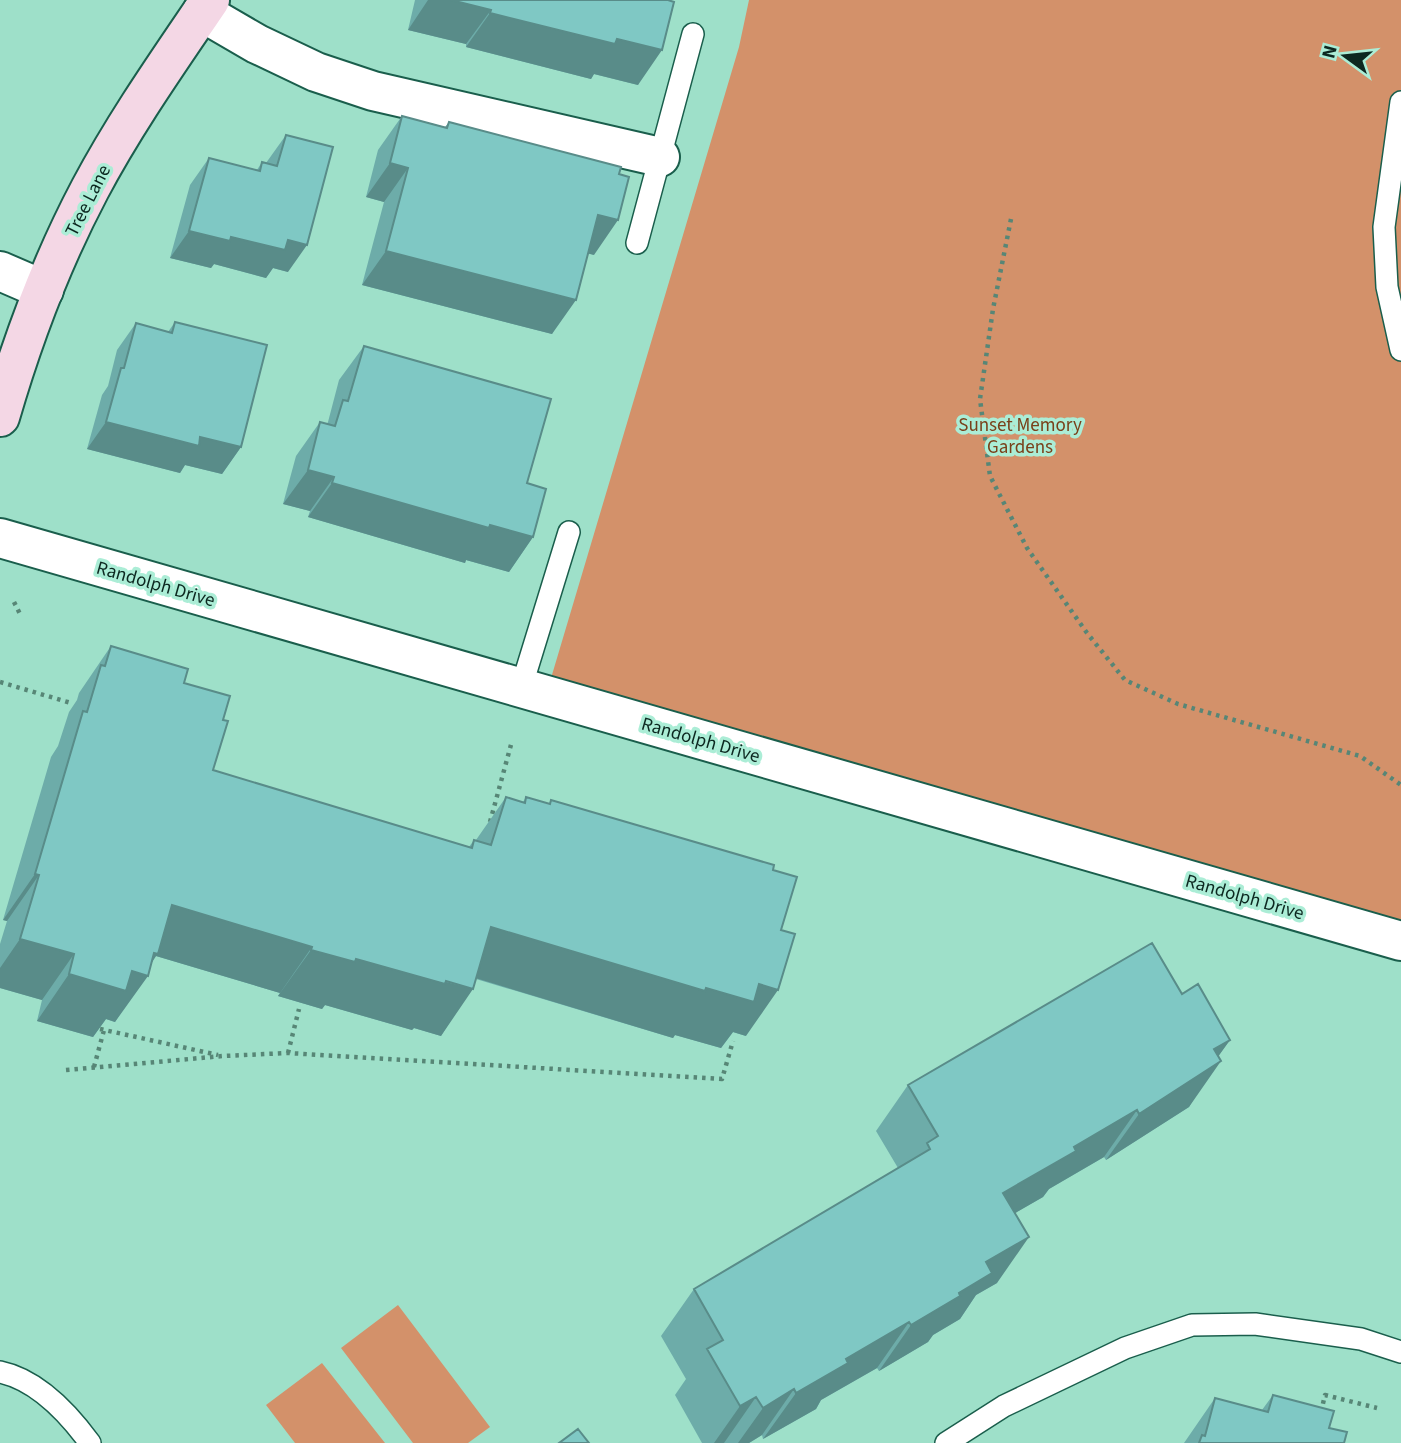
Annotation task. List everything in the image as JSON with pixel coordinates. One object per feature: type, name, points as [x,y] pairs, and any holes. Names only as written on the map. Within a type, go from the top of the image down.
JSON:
[{"type":"street","points":[[206,6],[257,44],[316,72],[373,91],[660,157]]},
{"type":"street","name":"Tree Lane","points":[[0,417],[16,362],[44,290],[89,190],[143,98],[206,6]]},
{"type":"street","points":[[0,271],[44,290]]},
{"type":"street","name":"Randolph Drive","points":[[0,538],[1401,941]]},
{"type":"lane","points":[[637,243],[693,34]]},
{"type":"lane","points":[[1401,102],[1384,227],[1387,287],[1401,350]]},
{"type":"lane","points":[[521,688],[569,532]]},
{"type":"lane","points":[[946,1443],[1004,1406],[1125,1348],[1192,1325],[1255,1324],[1361,1339],[1401,1352]]},
{"type":"lane","points":[[0,1371],[45,1393],[90,1443]]},
{"type":"path","points":[[1011,219],[993,309],[980,399],[990,477],[1027,548],[1087,633],[1125,680],[1178,704],[1360,756],[1401,785]]},
{"type":"path","points":[[14,602],[20,614]]},
{"type":"path","points":[[0,682],[71,703]]},
{"type":"path","points":[[487,831],[513,741]]},
{"type":"path","points":[[288,1054],[299,1009]]},
{"type":"path","points":[[94,1067],[102,1029],[223,1056]]},
{"type":"path","points":[[66,1070],[223,1056],[288,1054],[722,1079],[733,1041]]},
{"type":"path","points":[[1319,1419],[1325,1395],[1377,1408]]},
{"type":"green space","name":"Sunset Memory Gardens","points":[[749,0],[1401,0],[1401,941],[546,695],[739,47]]},
{"type":"green space","points":[[398,1305],[490,1427],[468,1443],[413,1443],[341,1348]]},
{"type":"green space","points":[[322,1363],[385,1443],[295,1443],[266,1405]]},
{"type":"building","points":[[451,0],[674,2],[662,50],[617,39],[615,44],[490,13],[491,10]]},
{"type":"building","points":[[402,116],[447,128],[449,122],[621,167],[619,174],[629,177],[618,220],[598,215],[576,300],[386,251],[408,168],[390,163]]},
{"type":"building","points":[[286,135],[333,147],[307,245],[288,240],[285,250],[231,237],[230,241],[189,231],[209,158],[260,171],[262,162],[277,166]]},
{"type":"building","points":[[175,322],[267,345],[241,447],[200,437],[199,446],[106,422],[136,323],[172,333]]},
{"type":"building","points":[[364,346],[551,399],[527,483],[546,489],[533,537],[490,525],[489,528],[332,483],[334,477],[308,470],[320,422],[335,426],[343,400],[348,401]]},
{"type":"building","points":[[111,646],[188,669],[184,683],[230,696],[223,720],[228,721],[213,770],[472,848],[474,840],[491,845],[506,797],[525,803],[526,797],[550,804],[551,800],[774,865],[773,870],[797,877],[781,930],[795,934],[778,990],[759,984],[754,1002],[706,988],[705,991],[491,927],[473,989],[311,950],[312,947],[172,905],[158,954],[154,953],[148,976],[132,971],[126,991],[69,974],[74,954],[20,939],[39,875],[35,874],[83,711],[87,712],[101,665],[105,666]]},
{"type":"building","points":[[1152,943],[1182,994],[1198,984],[1230,1040],[1214,1049],[1221,1061],[1139,1114],[1137,1110],[1074,1147],[1076,1151],[1003,1193],[1029,1237],[986,1262],[992,1273],[959,1293],[960,1296],[846,1359],[848,1363],[796,1393],[794,1389],[763,1408],[756,1397],[740,1406],[707,1349],[723,1340],[694,1289],[930,1149],[927,1143],[938,1136],[908,1085]]},
{"type":"building","points":[[1273,1395],[1334,1411],[1329,1428],[1347,1432],[1344,1443],[1199,1443],[1202,1435],[1205,1436],[1215,1398],[1268,1412]]},
{"type":"building","points":[[578,1429],[589,1443],[559,1443]]}]
